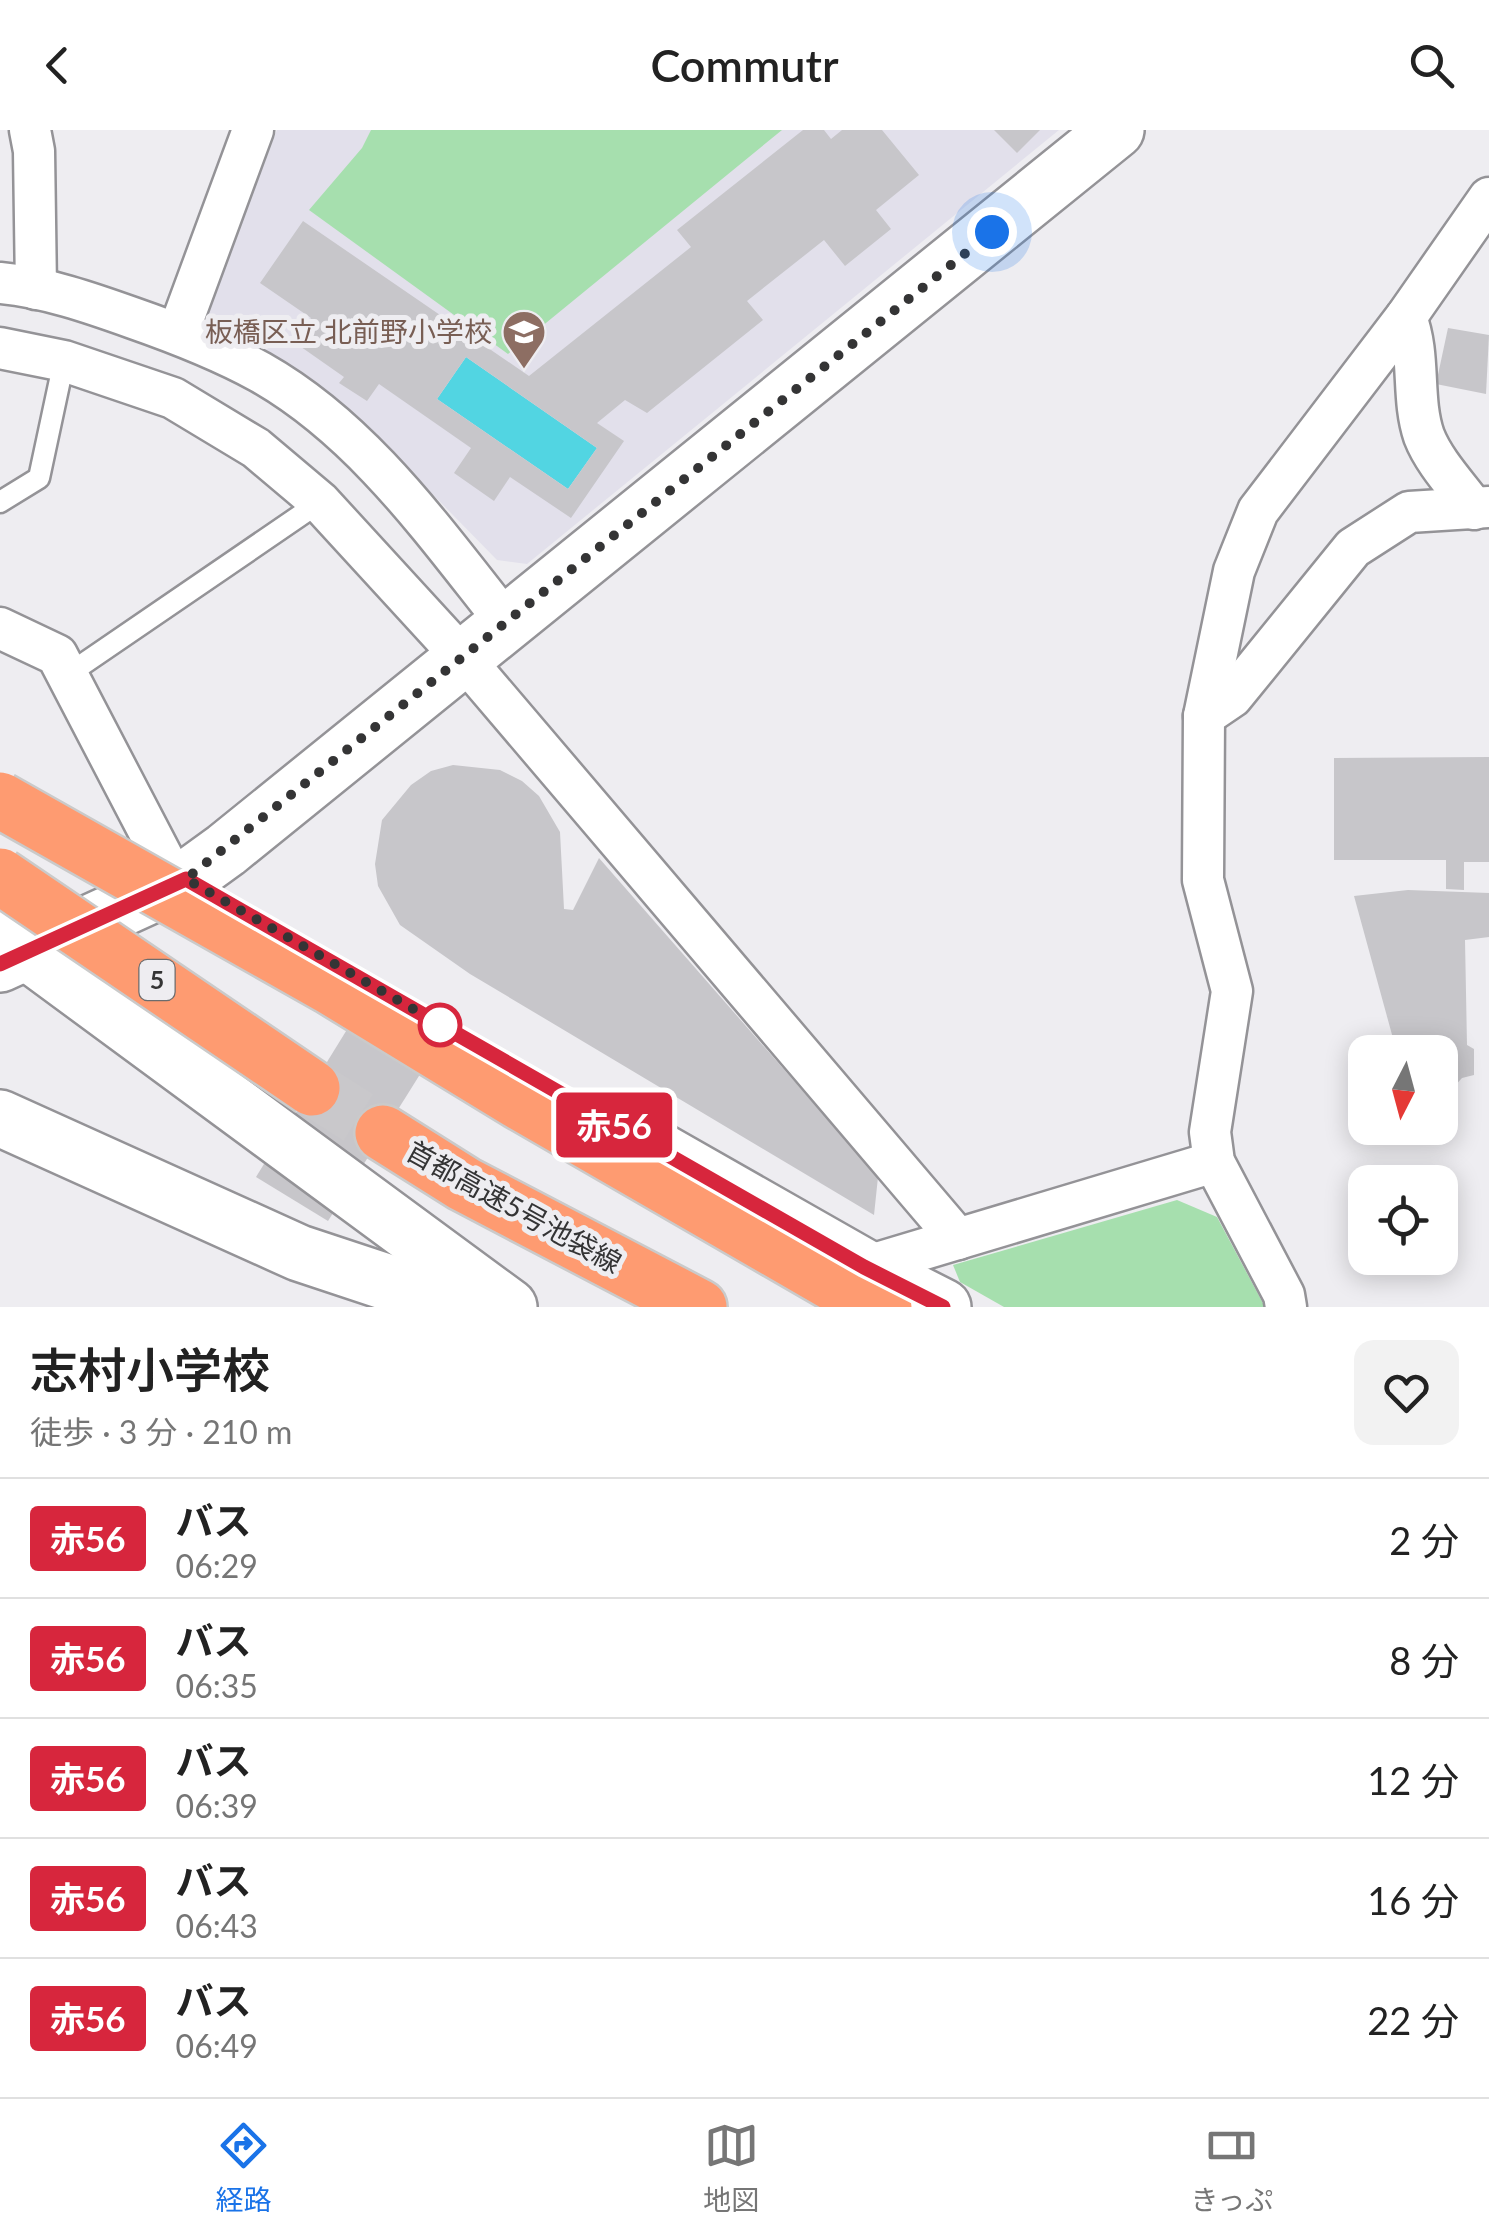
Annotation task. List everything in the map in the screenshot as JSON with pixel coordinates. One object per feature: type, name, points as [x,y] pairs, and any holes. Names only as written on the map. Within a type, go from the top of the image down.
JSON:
[{"type":"highway","points":[[0,800],[331,987],[518,1101],[834,1284],[874,1287]]},
{"type":"highway","name":"5","points":[[0,876],[312,1088]]},
{"type":"highway","name":"首都高速5号池袋線","points":[[383,1133],[464,1184],[699,1307]]},
{"type":"street","points":[[30,130],[34,151],[18,286],[95,304],[178,333],[261,373],[312,408],[406,497],[506,622]]},
{"type":"street","points":[[178,333],[253,130]]},
{"type":"street","points":[[9,950],[177,874],[464,658],[1116,130]]},
{"type":"street","points":[[1286,1307],[1284,1295],[1214,1162],[1210,1132],[1232,991],[1204,880],[1204,716],[1234,571],[1258,512],[1406,317],[1489,198]]},
{"type":"street","points":[[1406,317],[1415,340],[1424,436],[1482,508]]},
{"type":"street","points":[[0,348],[64,361],[173,398],[256,448],[320,502],[464,658],[958,1239]]},
{"type":"street","points":[[1204,716],[1232,697],[1353,548],[1409,512],[1482,508]]},
{"type":"street","points":[[0,628],[57,655],[177,874]]},
{"type":"street","points":[[0,779],[177,874],[874,1287],[943,1307]]},
{"type":"street","points":[[9,950],[509,1307]]},
{"type":"street","points":[[0,1118],[299,1253],[429,1302]]},
{"type":"street","points":[[874,1287],[958,1239],[1214,1162]]},
{"type":"lane","points":[[0,502],[40,478],[64,361]]},
{"type":"lane","points":[[68,675],[320,502]]},
{"type":"shaded area","name":"板橋区立 北前野小学校","points":[[277,130],[1059,130],[527,564],[497,560],[353,413],[214,327],[206,315]]},
{"type":"green space","points":[[371,130],[782,130],[508,354],[309,210],[362,148]]},
{"type":"green space","points":[[1177,1200],[1217,1217],[1265,1307],[1004,1307],[960,1282],[953,1265]]},
{"type":"water","points":[[466,357],[597,448],[568,489],[437,399]]},
{"type":"building","points":[[803,130],[824,130],[831,139],[842,130],[882,130],[919,175],[876,210],[891,229],[845,266],[824,240],[747,301],[763,320],[647,413],[625,400],[597,423],[624,441],[571,518],[510,477],[494,501],[454,473],[471,448],[379,384],[367,401],[339,383],[344,377],[294,342],[311,318],[260,283],[303,221],[529,376],[691,247],[677,230]],"holes":[[[466,357],[597,448],[568,489],[437,399]]]},
{"type":"building","points":[[994,130],[1040,130],[1017,153]]},
{"type":"building","points":[[1448,328],[1489,335],[1486,394],[1436,384]]},
{"type":"building","points":[[1489,757],[1489,862],[1464,862],[1464,890],[1446,889],[1446,860],[1334,860],[1334,758]]},
{"type":"building","points":[[453,765],[500,770],[522,781],[539,796],[560,832],[564,909],[573,910],[599,858],[878,1177],[874,1215],[470,974],[400,925],[378,886],[375,864],[382,820],[411,785],[431,771]]},
{"type":"building","points":[[1408,890],[1489,893],[1489,937],[1465,940],[1467,1045],[1474,1049],[1474,1075],[1458,1082],[1458,1035],[1392,1035],[1354,896]]},
{"type":"building","points":[[356,1015],[429,1060],[328,1221],[256,1177]]},
{"type":"tunnel","points":[[312,1088],[383,1133]]},
{"type":"bus line","name":"赤56","points":[[0,964],[186,879],[864,1267],[943,1307]]},
{"type":"place","name":"板橋区立 北前野小学校","points":[[524,370]]},
{"type":"route","points":[[440,1025],[450,1030],[186,879],[992,232]]}]
